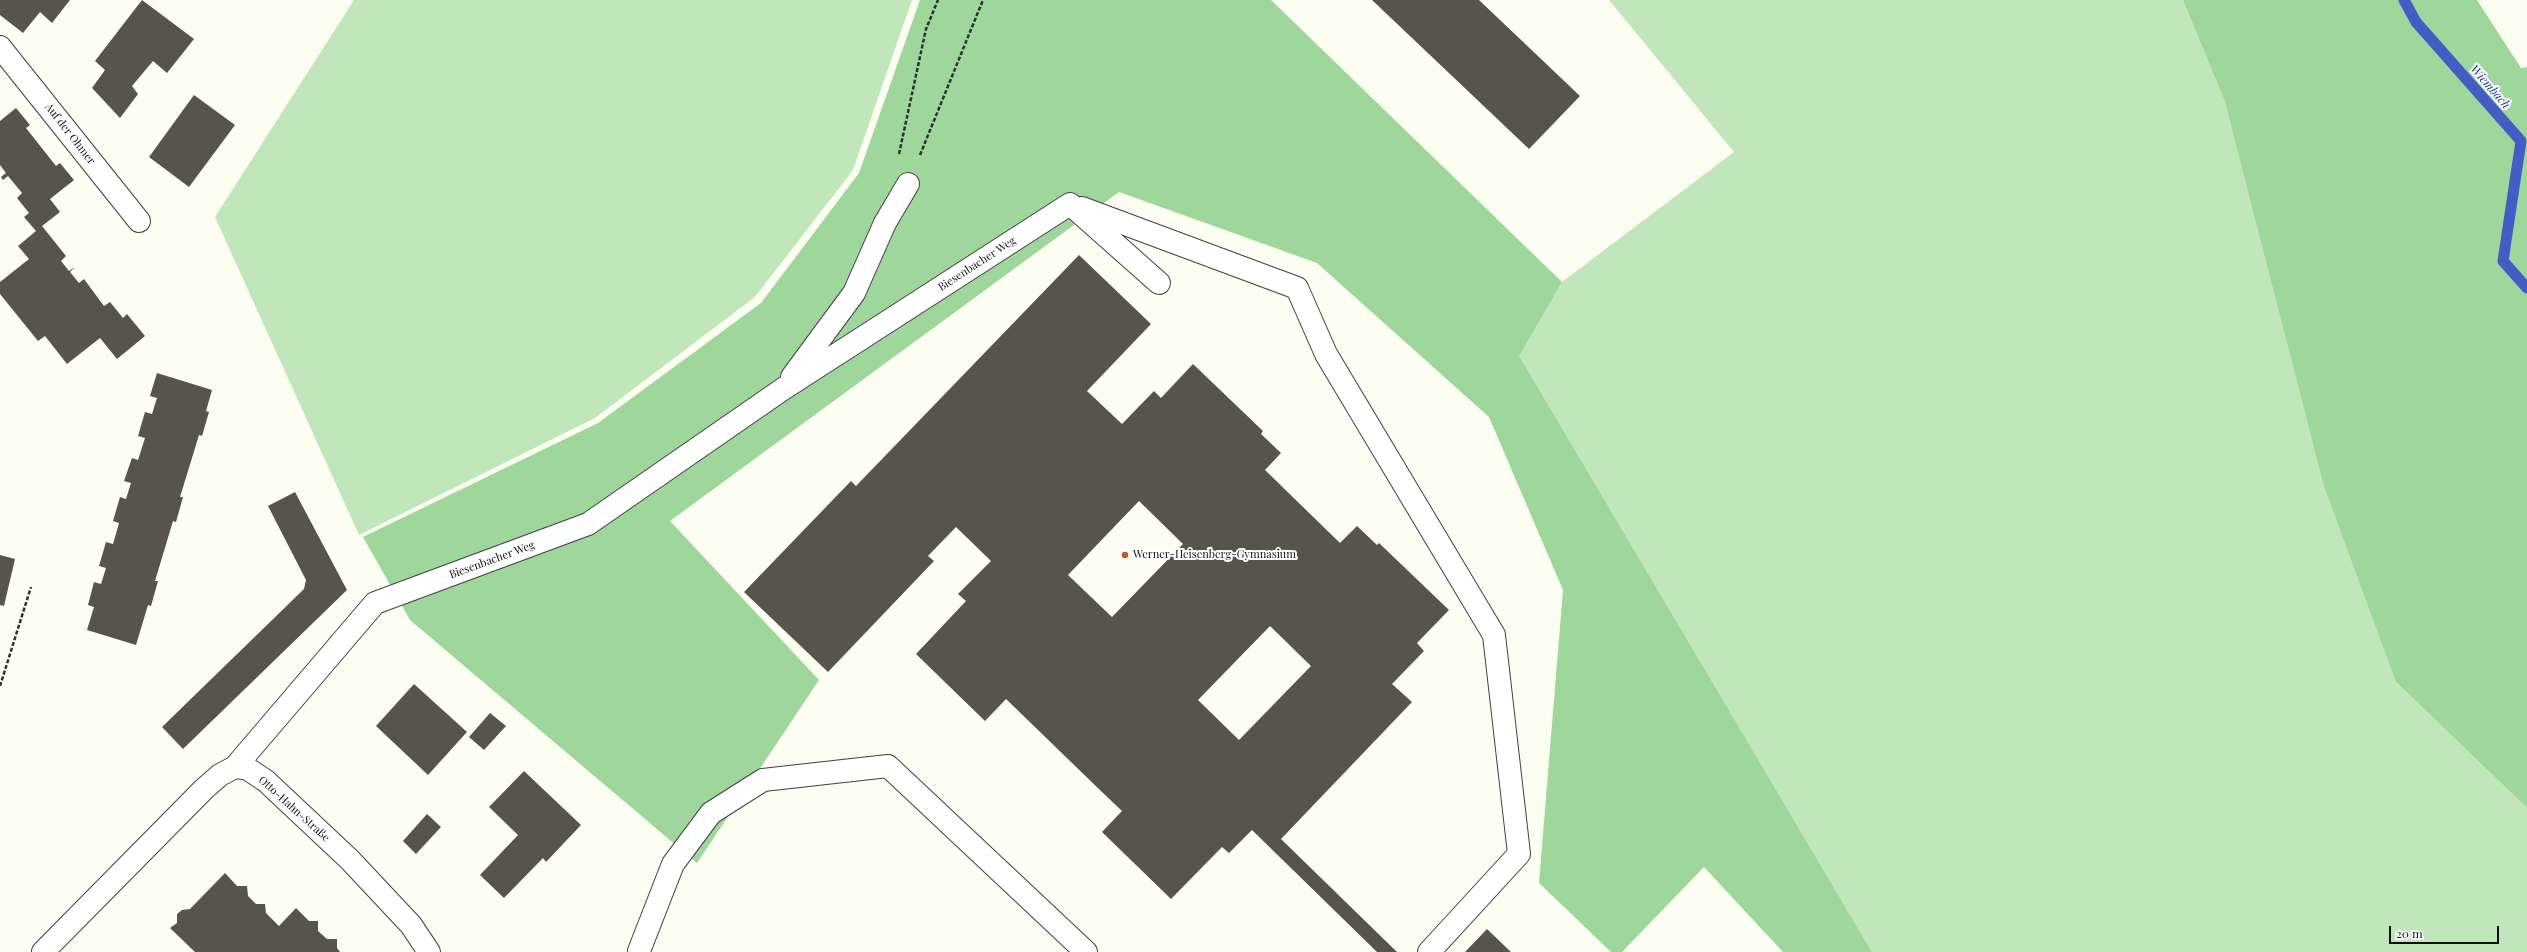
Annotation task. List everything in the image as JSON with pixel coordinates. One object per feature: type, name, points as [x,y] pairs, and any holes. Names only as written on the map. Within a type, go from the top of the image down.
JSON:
[{"type":"street","name":"Auf der Ohmer","points":[[0,47],[139,221]]},
{"type":"street","name":"Biesenbacher Weg","points":[[783,389],[854,293],[885,223],[908,184]]},
{"type":"street","name":"Biesenbacher Weg","points":[[236,767],[375,603],[588,524],[783,389],[1070,204]]},
{"type":"street","points":[[1070,204],[1159,283]]},
{"type":"street","points":[[1070,204],[1297,288],[1326,354],[1494,635],[1519,854],[1429,952]]},
{"type":"street","points":[[642,952],[673,864],[711,813],[763,780],[888,766],[1086,952]]},
{"type":"street","points":[[43,952],[204,789],[220,776],[236,767]]},
{"type":"street","name":"Otto-Hahn-Straße","points":[[236,767],[248,769],[266,781],[350,860],[411,925],[429,952]]},
{"type":"path","points":[[898,161],[926,29],[938,0]]},
{"type":"path","points":[[908,184],[982,0]]},
{"type":"path","points":[[0,686],[31,587]]},
{"type":"green space","points":[[354,0],[912,0],[853,170],[755,297],[595,418],[359,535],[215,217]]},
{"type":"green space","points":[[920,0],[1271,0],[1562,282],[1519,356],[1872,952],[1783,952],[1704,867],[1622,952],[1611,952],[1539,883],[1563,590],[1489,417],[1317,263],[1119,192],[670,521],[819,680],[697,863],[410,620],[363,537],[598,423],[761,303],[859,173]]},
{"type":"green space","points":[[1609,0],[2183,0],[2225,102],[2396,682],[2527,808],[2527,952],[1872,952],[1518,356],[1562,282],[1734,152]]},
{"type":"green space","points":[[2183,0],[2477,0],[2521,68],[2527,67],[2527,808],[2396,682],[2324,486],[2225,102]]},
{"type":"building","points":[[0,0],[70,0],[52,23],[40,12],[23,33],[0,15]]},
{"type":"building","points":[[142,0],[194,39],[167,73],[153,61],[132,86],[138,94],[120,118],[92,88],[105,70],[95,61]]},
{"type":"building","points":[[1372,0],[1479,0],[1580,96],[1529,149]]},
{"type":"building","points":[[194,95],[235,125],[189,187],[149,157]]},
{"type":"building","points":[[16,108],[30,125],[26,128],[56,166],[60,163],[74,180],[50,199],[60,212],[42,226],[66,256],[61,261],[69,271],[75,267],[70,272],[79,283],[84,279],[104,306],[110,302],[123,318],[127,314],[145,336],[117,359],[100,338],[67,364],[45,336],[38,341],[0,294],[0,282],[29,259],[18,246],[36,231],[24,217],[29,213],[17,198],[22,193],[8,176],[3,180],[1,177],[6,173],[0,165],[0,121]]},
{"type":"building","points":[[1079,255],[1151,324],[1087,391],[1122,424],[1154,391],[1161,398],[1193,364],[1263,431],[1261,434],[1281,453],[1265,470],[1340,543],[1357,526],[1377,545],[1379,543],[1449,610],[1417,643],[1424,651],[1392,684],[1412,702],[1281,839],[1397,952],[1377,952],[1252,830],[1229,853],[1222,847],[1171,899],[1102,832],[1122,811],[1006,699],[985,721],[916,654],[966,601],[958,594],[991,561],[956,527],[928,556],[934,561],[828,672],[744,592],[851,481],[856,486]],"holes":[[[1139,501],[1183,544],[1112,617],[1068,575]],[[1270,626],[1311,666],[1239,740],[1198,700]]]},
{"type":"building","points":[[157,373],[212,390],[206,411],[209,412],[202,436],[199,435],[180,497],[183,497],[176,522],[173,521],[155,581],[158,581],[151,606],[148,605],[136,645],[87,630],[94,607],[88,605],[94,582],[101,584],[106,568],[99,566],[106,542],[113,544],[119,523],[113,521],[120,497],[126,499],[131,483],[124,481],[132,458],[138,460],[145,438],[138,436],[145,412],[152,414],[157,398],[150,396]]},
{"type":"building","points":[[295,492],[347,590],[183,749],[162,727],[304,589],[306,580],[268,506]]},
{"type":"building","points":[[0,555],[15,559],[4,606],[0,605]]},
{"type":"building","points":[[414,684],[467,732],[428,775],[376,726]]},
{"type":"building","points":[[490,713],[506,726],[484,750],[469,737]]},
{"type":"building","points":[[524,771],[581,825],[546,862],[543,858],[504,898],[480,875],[518,835],[489,807]]},
{"type":"building","points":[[427,814],[441,827],[416,854],[403,841]]},
{"type":"building","points":[[225,873],[237,886],[247,886],[248,896],[256,904],[265,904],[266,913],[279,926],[296,908],[309,921],[318,921],[318,931],[327,939],[337,939],[337,948],[340,952],[195,952],[170,928],[177,923],[177,914],[182,910],[190,909]]},
{"type":"building","points":[[1487,929],[1511,952],[1465,952]]},
{"type":"waterway","name":"Wiembach","points":[[2404,0],[2416,22],[2521,141],[2503,261],[2527,288]]},
{"type":"place","name":"Werner-Heisenberg-Gymnasium","points":[[1125,555]]}]
